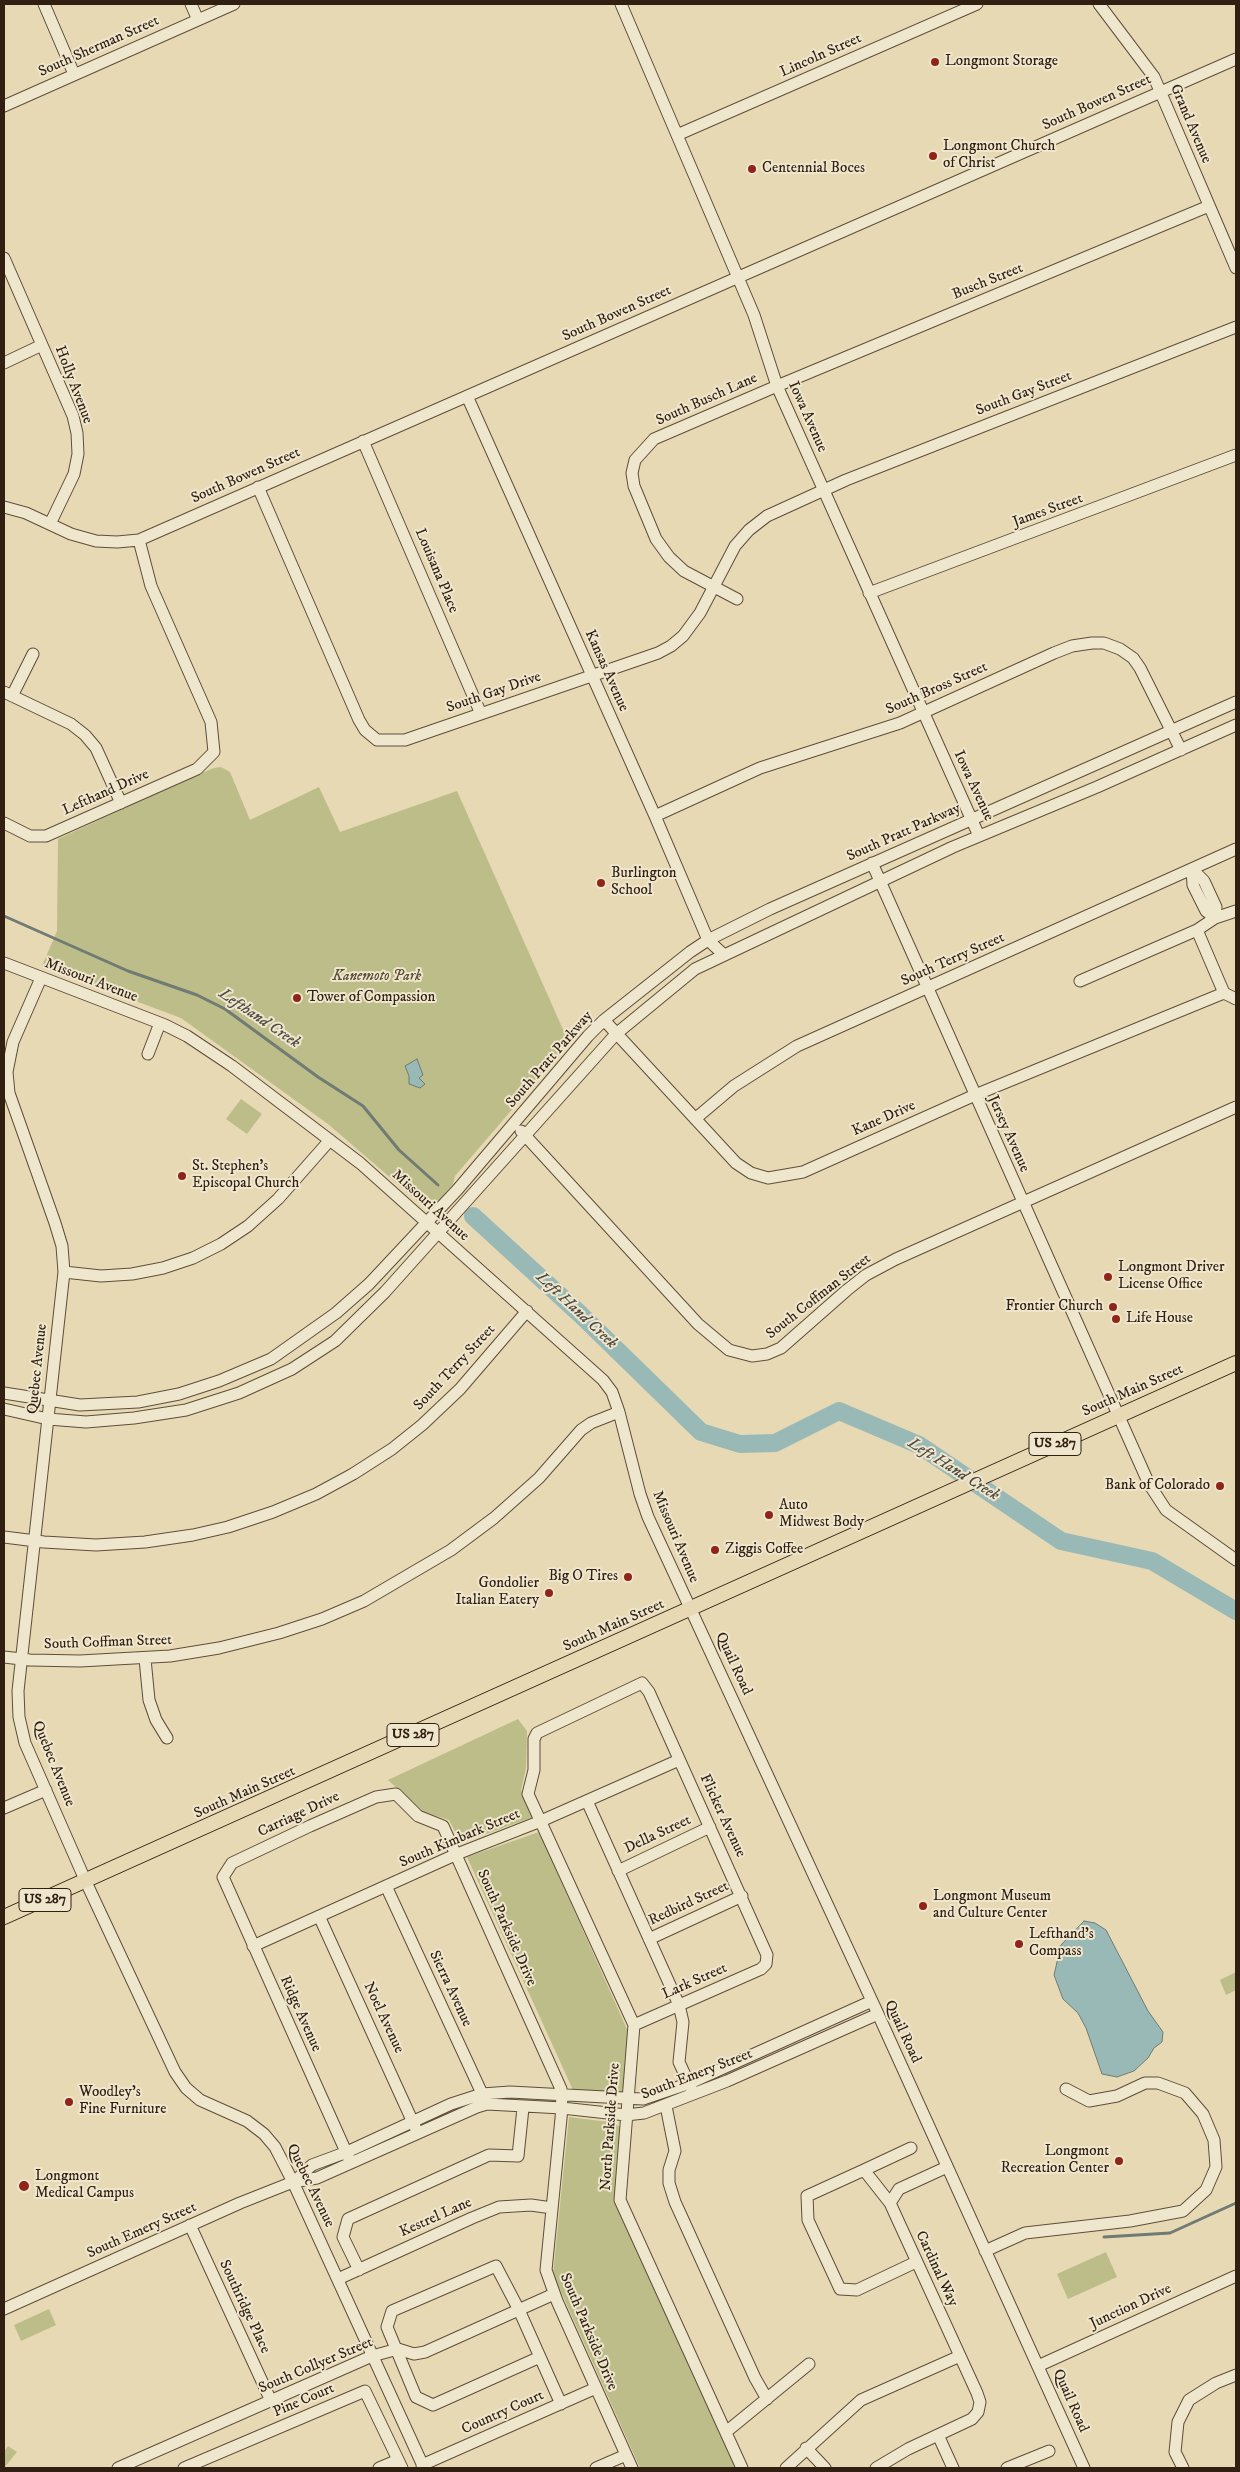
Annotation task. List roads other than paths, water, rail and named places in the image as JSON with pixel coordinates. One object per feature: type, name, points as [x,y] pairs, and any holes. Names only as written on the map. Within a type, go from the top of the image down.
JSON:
[{"type":"main road","name":"South Main Street","points":[[4,1917],[86,1882],[691,1610],[1236,1362]]},
{"type":"street","points":[[44,4],[74,74]]},
{"type":"street","points":[[191,4],[198,20]]},
{"type":"street","name":"South Sherman Street","points":[[4,106],[234,4]]},
{"type":"street","name":"Iowa Avenue","points":[[621,4],[676,136],[754,314],[777,386],[979,836]]},
{"type":"street","name":"Lincoln Street","points":[[676,136],[977,4]]},
{"type":"street","name":"Grand Avenue","points":[[1099,4],[1154,76],[1236,268]]},
{"type":"street","name":"South Bowen Street","points":[[4,507],[26,512],[71,534],[96,541],[139,540],[1236,59]]},
{"type":"street","name":"Busch Street","points":[[777,386],[1209,206]]},
{"type":"street","name":"Holly Avenue","points":[[4,258],[73,416],[77,434],[78,454],[74,474],[50,524]]},
{"type":"street","name":"South Gay Street","points":[[823,490],[1236,327]]},
{"type":"street","points":[[4,363],[42,346]]},
{"type":"street","name":"South Busch Lane","points":[[737,599],[684,571],[669,557],[656,539],[634,486],[632,473],[635,460],[654,439],[777,386]]},
{"type":"street","name":"Kansas Avenue","points":[[467,396],[655,816],[708,940],[723,954]]},
{"type":"street","name":"Louisana Place","points":[[363,441],[481,714]]},
{"type":"street","name":"James Street","points":[[869,593],[1236,455]]},
{"type":"street","name":"South Gay Drive","points":[[258,487],[359,720],[365,730],[377,740],[405,740],[658,653],[671,646],[683,636],[715,589],[735,546],[749,530],[767,516],[823,490]]},
{"type":"street","name":"Lefthand Drive","points":[[4,823],[30,836],[40,837],[197,769],[214,752],[211,722],[151,586],[139,540]]},
{"type":"street","name":"South Bross Street","points":[[655,816],[760,768],[853,739],[923,713],[1063,649],[1092,643],[1104,644],[1120,649],[1133,658],[1140,668],[1170,732],[1181,750]]},
{"type":"street","points":[[33,654],[8,694],[71,724],[85,735],[96,748],[120,803]]},
{"type":"street","name":"South Pratt Parkway","points":[[4,1393],[50,1402],[80,1405],[138,1402],[179,1394],[250,1369],[296,1342],[336,1313],[370,1284],[425,1222],[458,1189],[604,1020],[659,975],[708,940],[770,909],[971,818],[1236,702]]},
{"type":"street","name":"South Pratt Parkway","points":[[4,1409],[48,1419],[95,1421],[134,1418],[186,1410],[264,1383],[292,1369],[335,1341],[385,1292],[616,1034],[694,969],[979,836],[1236,725]]},
{"type":"street","name":"South Terry Street","points":[[695,1119],[734,1086],[798,1046],[1236,849]]},
{"type":"street","name":"Jersey Avenue","points":[[872,863],[1118,1416]]},
{"type":"street","points":[[1192,869],[1193,885],[1206,911],[1215,918]]},
{"type":"street","points":[[1080,981],[1197,930],[1215,918],[1236,911]]},
{"type":"street","points":[[1197,930],[1224,993],[1236,999]]},
{"type":"street","name":"Missouri Avenue","points":[[4,963],[160,1023],[187,1036],[232,1066],[360,1163],[603,1380],[612,1392],[619,1412],[640,1494],[691,1610]]},
{"type":"street","name":"Quebec Avenue","points":[[40,978],[13,1042],[7,1072],[12,1102],[62,1246],[64,1272],[20,1659],[19,1717],[26,1743],[86,1882],[151,2023],[186,2088],[200,2100],[248,2121],[264,2134],[275,2147],[338,2279],[423,2467]]},
{"type":"street","name":"Kane Drive","points":[[604,1020],[736,1163],[751,1173],[768,1178],[803,1172],[975,1095],[1224,993]]},
{"type":"street","points":[[148,1054],[160,1023]]},
{"type":"street","name":"South Coffman Street","points":[[514,1124],[698,1324],[729,1350],[752,1356],[767,1354],[781,1348],[866,1275],[896,1259],[1236,1107]]},
{"type":"street","points":[[64,1272],[101,1276],[132,1274],[163,1268],[207,1251],[248,1226],[278,1199],[330,1140]]},
{"type":"street","name":"South Terry Street","points":[[4,1537],[96,1545],[145,1542],[193,1535],[272,1512],[316,1494],[353,1474],[392,1449],[422,1424],[460,1388],[527,1311]]},
{"type":"street","name":"South Coffman Street","points":[[4,1657],[80,1661],[145,1659],[219,1648],[268,1636],[322,1619],[364,1601],[451,1550],[494,1518],[539,1478],[581,1430],[591,1423],[619,1412]]},
{"type":"street","points":[[1118,1416],[1149,1484],[1166,1510],[1236,1560]]},
{"type":"street","name":"Quail Road","points":[[691,1610],[878,2014],[1084,2468]]},
{"type":"street","points":[[145,1659],[149,1700],[156,1720],[168,1738]]},
{"type":"street","name":"Flicker Avenue","points":[[541,1821],[528,1794],[534,1770],[534,1739],[537,1733],[642,1683],[649,1692],[742,1896],[768,1955],[766,1964]]},
{"type":"street","name":"South Kimbark Street","points":[[253,1946],[457,1854],[541,1821],[679,1760]]},
{"type":"street","points":[[4,1808],[46,1790]]},
{"type":"street","name":"South Parkside Drive","points":[[396,1794],[418,1816],[443,1826],[562,2095],[546,2270],[554,2294],[632,2468]]},
{"type":"street","name":"Carriage Drive","points":[[223,1877],[232,1863],[376,1797],[396,1794]]},
{"type":"street","points":[[588,1801],[679,2005],[683,2022],[680,2062],[690,2083],[693,2095]]},
{"type":"street","points":[[541,1821],[634,2025]]},
{"type":"street","name":"Della Street","points":[[618,1871],[710,1827]]},
{"type":"street","name":"Ridge Avenue","points":[[223,1877],[349,2157]]},
{"type":"street","name":"Sierra Avenue","points":[[386,1886],[484,2099]]},
{"type":"street","name":"Redbird Street","points":[[649,1939],[742,1896]]},
{"type":"street","name":"Noel Avenue","points":[[320,1916],[415,2127]]},
{"type":"street","name":"Lark Street","points":[[634,2025],[760,1970],[766,1964]]},
{"type":"street","name":"South Emery Street","points":[[4,2309],[190,2225],[293,2182],[312,2165],[349,2157],[415,2127],[484,2099],[510,2092],[626,2100],[659,2095],[690,2083],[872,2001]]},
{"type":"street","name":"South Emery Street","points":[[484,2099],[523,2108],[626,2115],[644,2112],[666,2106],[693,2095],[878,2014]]},
{"type":"street","name":"North Parkside Drive","points":[[634,2025],[626,2100],[620,2200],[742,2468]]},
{"type":"street","points":[[768,2048],[772,2061]]},
{"type":"street","points":[[985,2251],[1025,2233],[1130,2221],[1183,2211],[1206,2190],[1216,2167],[1210,2127],[1199,2108],[1185,2093],[1158,2082],[1145,2083],[1117,2096],[1089,2101],[1066,2089]]},
{"type":"street","points":[[666,2106],[675,2151],[669,2183],[675,2202],[755,2378],[767,2399]]},
{"type":"street","points":[[359,2270],[343,2237],[348,2219],[489,2155],[518,2156],[523,2108]]},
{"type":"street","points":[[911,2148],[807,2196],[808,2220],[840,2289],[857,2290],[916,2262]]},
{"type":"street","points":[[890,2203],[899,2190],[947,2167]]},
{"type":"street","name":"Cardinal Way","points":[[864,2170],[890,2203],[980,2402],[978,2412],[972,2419],[938,2435]]},
{"type":"street","name":"Kestrel Lane","points":[[338,2279],[499,2207],[531,2206],[552,2208]]},
{"type":"street","name":"Southridge Place","points":[[190,2225],[271,2401]]},
{"type":"street","points":[[540,2357],[433,2405],[416,2397],[398,2348],[387,2327],[392,2311],[496,2266],[519,2310],[540,2357],[561,2404]]},
{"type":"street","name":"Junction Drive","points":[[1038,2366],[1236,2276]]},
{"type":"street","name":"South Collyer Street","points":[[118,2468],[372,2356],[398,2348],[414,2354],[425,2352],[554,2294]]},
{"type":"street","points":[[786,2468],[861,2400],[960,2356]]},
{"type":"street","points":[[726,2432],[809,2364]]},
{"type":"street","points":[[1182,2468],[1175,2452],[1178,2422],[1189,2400],[1216,2383],[1236,2374]]},
{"type":"street","name":"Country Court","points":[[423,2467],[596,2388]]},
{"type":"street","name":"Pine Court","points":[[184,2468],[365,2391],[400,2464]]},
{"type":"street","points":[[876,2468],[908,2449],[938,2435],[953,2468]]},
{"type":"street","points":[[806,2448],[825,2468]]},
{"type":"street","points":[[1008,2468],[1049,2451]]},
{"type":"street","points":[[596,2468],[626,2455]]},
{"type":"street","points":[[379,2468],[400,2464]]},
{"type":"water","points":[[417,1059],[423,1075],[419,1078],[425,1084],[420,1088],[409,1084],[409,1076],[405,1066]]},
{"type":"water","points":[[1084,1921],[1095,1923],[1106,1930],[1148,2011],[1163,2032],[1162,2042],[1154,2048],[1148,2058],[1134,2071],[1117,2077],[1102,2074],[1086,2028],[1078,2013],[1063,1999],[1054,1975],[1061,1945]]},
{"type":"waterway","name":"Lefthand Creek","points":[[4,916],[128,971],[197,995],[225,1009],[318,1077],[363,1106],[399,1150],[438,1185]]},
{"type":"waterway","name":"Left Hand Creek","points":[[473,1216],[580,1314],[701,1432],[740,1444],[775,1443],[839,1411],[919,1445],[1061,1541],[1152,1561],[1236,1611]]},
{"type":"waterway","points":[[1104,2237],[1170,2233],[1236,2203]]},
{"type":"place","name":"Longmont Storage","points":[[935,62]]},
{"type":"place","name":"Longmont Church of Christ","points":[[933,156]]},
{"type":"place","name":"Centennial Boces","points":[[752,169]]},
{"type":"place","name":"Burlington School","points":[[601,883]]},
{"type":"place","name":"Tower of Compassion","points":[[297,998]]},
{"type":"place","name":"St. Stephen's Episcopal Church","points":[[182,1176]]},
{"type":"place","name":"Longmont Driver License Office","points":[[1108,1277]]},
{"type":"place","name":"Frontier Church","points":[[1113,1307]]},
{"type":"place","name":"Life House","points":[[1116,1319]]},
{"type":"place","name":"Bank of Colorado","points":[[1220,1486]]},
{"type":"place","name":"Auto Midwest Body","points":[[769,1515]]},
{"type":"place","name":"Ziggis Coffee","points":[[715,1550]]},
{"type":"place","name":"Big O Tires","points":[[628,1577]]},
{"type":"place","name":"Gondolier Italian Eatery","points":[[549,1593]]},
{"type":"place","name":"Longmont Museum and Culture Center","points":[[923,1906]]},
{"type":"place","name":"Lefthand's Compass","points":[[1019,1944]]},
{"type":"place","name":"Woodley's Fine Furniture","points":[[69,2102]]},
{"type":"place","name":"Longmont Recreation Center","points":[[1119,2161]]},
{"type":"place","name":"Longmont Medical Campus","points":[[24,2186]]},
{"type":"park label","name":"Kanemoto Park","points":[[377,977]]}]
